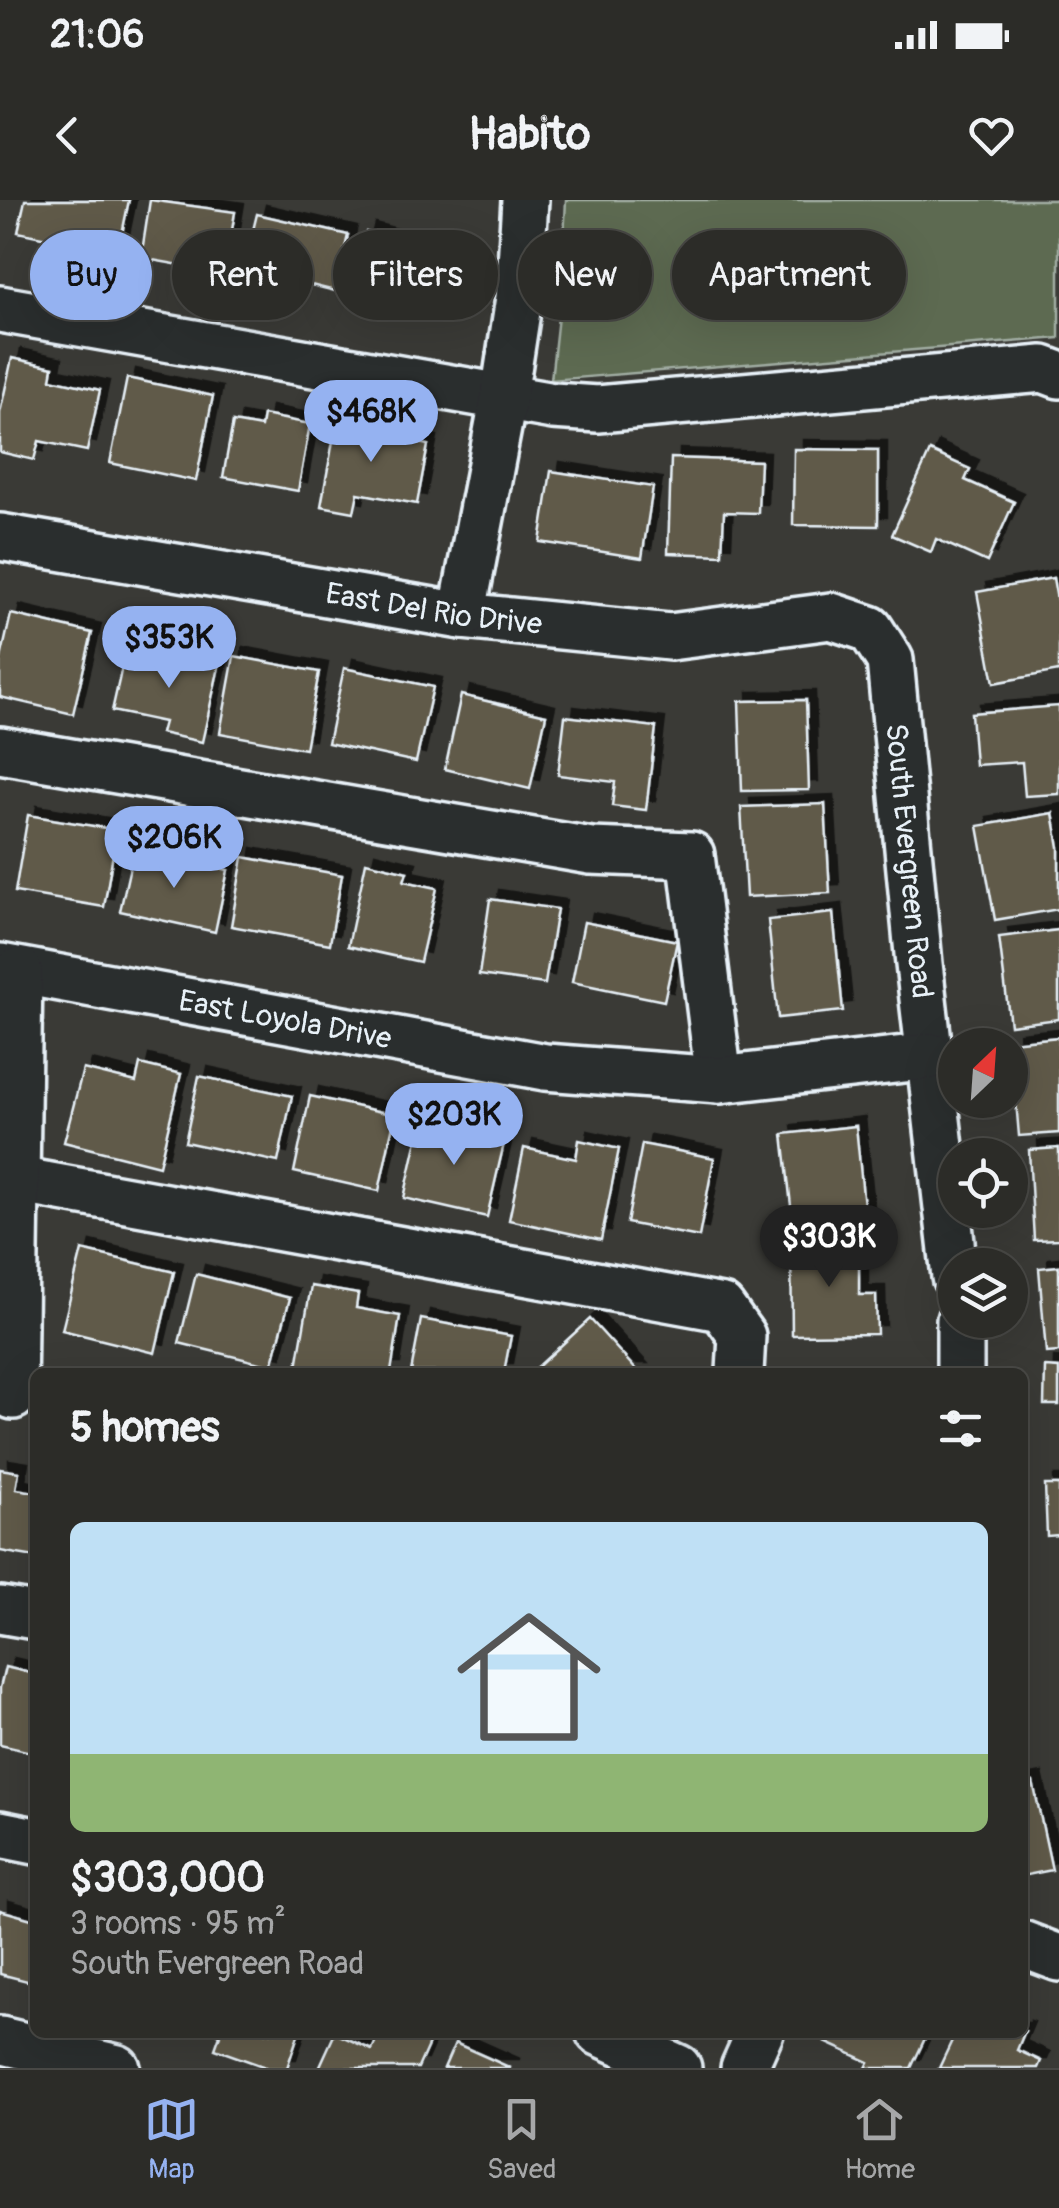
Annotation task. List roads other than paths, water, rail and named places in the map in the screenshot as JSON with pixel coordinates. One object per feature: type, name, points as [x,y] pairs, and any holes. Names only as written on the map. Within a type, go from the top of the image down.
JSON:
[{"type":"street","points":[[462,616],[504,396],[518,298],[525,200]]},
{"type":"street","points":[[0,309],[552,406],[598,410],[1043,369],[1059,375]]},
{"type":"street","name":"East Del Rio Drive","points":[[0,537],[462,616],[670,637],[831,616],[870,629]]},
{"type":"street","name":"South Evergreen Road","points":[[870,629],[890,660],[952,1248]]},
{"type":"street","points":[[0,750],[591,851],[691,855],[718,1080]]},
{"type":"street","points":[[10,969],[8,1179],[16,1397]]},
{"type":"street","name":"East Loyola Drive","points":[[10,969],[546,1068],[718,1080],[931,1056]]},
{"type":"street","points":[[8,1179],[722,1308],[742,1336],[740,1368]]},
{"type":"street","points":[[960,1338],[960,1368]]},
{"type":"street","points":[[0,1610],[30,1615]]},
{"type":"street","points":[[0,1834],[30,1840]]},
{"type":"street","points":[[1028,1946],[1059,1958]]},
{"type":"street","points":[[612,2038],[678,2068]]},
{"type":"street","points":[[744,2068],[757,2038]]},
{"type":"street","points":[[0,2040],[117,2068]]}]
